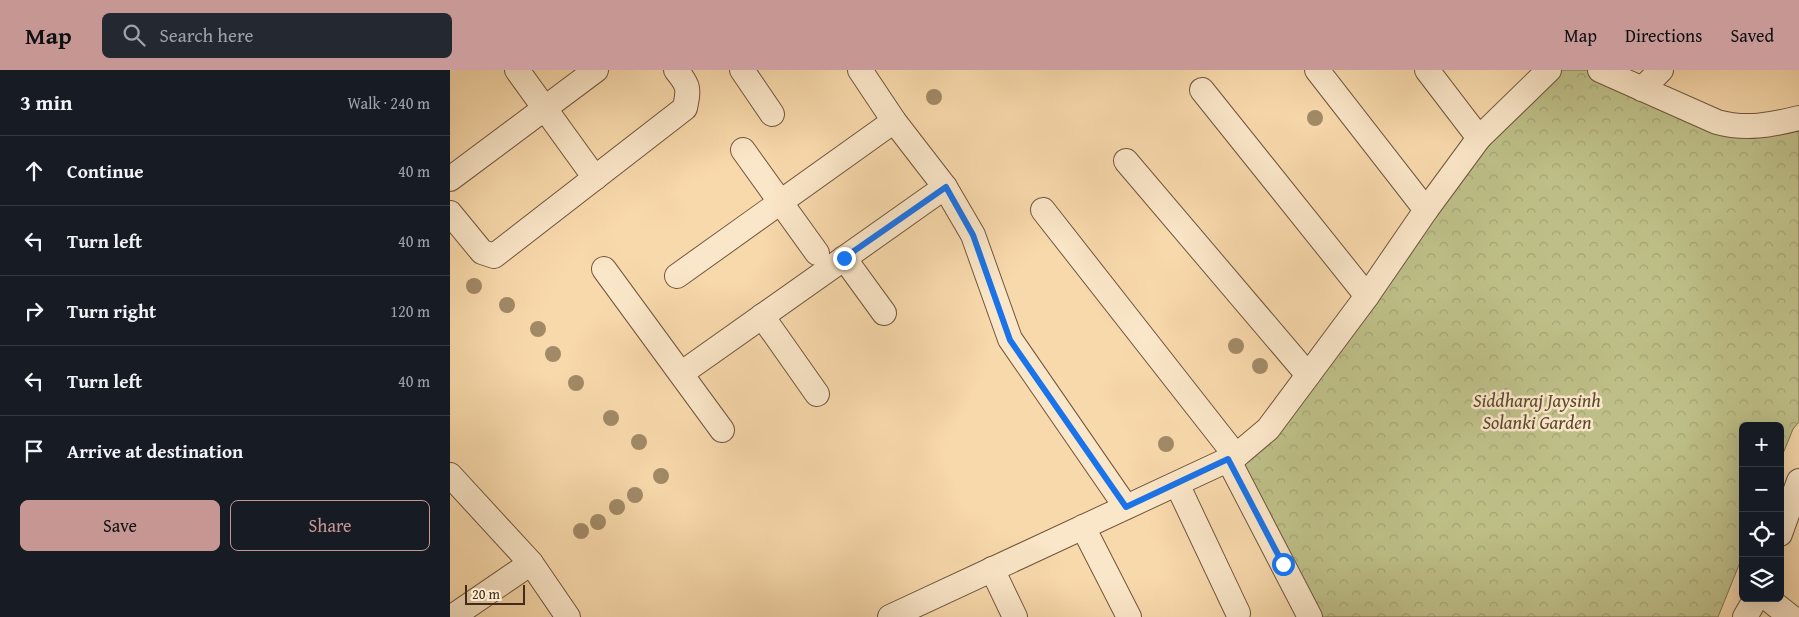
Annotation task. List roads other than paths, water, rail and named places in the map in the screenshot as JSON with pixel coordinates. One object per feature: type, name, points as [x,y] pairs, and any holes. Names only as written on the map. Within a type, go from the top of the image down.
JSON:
[{"type":"street","points":[[517,70],[595,178]]},
{"type":"street","points":[[450,179],[596,70]]},
{"type":"street","points":[[450,213],[482,252],[494,256],[685,108],[689,90],[676,70]]},
{"type":"street","points":[[742,70],[772,114]]},
{"type":"street","points":[[860,70],[894,121],[946,187],[973,235],[1010,340],[1126,507]]},
{"type":"street","points":[[1317,70],[1426,210]]},
{"type":"street","points":[[1427,70],[1479,138]]},
{"type":"street","points":[[901,615],[992,570],[1232,458],[1268,429],[1367,296],[1426,210],[1479,138],[1549,70]]},
{"type":"street","points":[[1600,70],[1717,122],[1733,126],[1763,126],[1799,118]]},
{"type":"street","points":[[1642,89],[1661,70]]},
{"type":"street","points":[[1202,90],[1367,296]]},
{"type":"street","points":[[677,276],[894,121]]},
{"type":"street","points":[[743,150],[817,254]]},
{"type":"street","points":[[1126,161],[1308,375]]},
{"type":"street","points":[[682,373],[946,187]]},
{"type":"street","points":[[1043,210],[1232,458],[1310,617]]},
{"type":"street","points":[[844,258],[884,313]]},
{"type":"street","points":[[604,269],[722,430]]},
{"type":"street","points":[[762,316],[818,394]]},
{"type":"street","points":[[450,475],[531,562],[568,617]]},
{"type":"street","points":[[1784,523],[1799,481]]},
{"type":"street","points":[[1177,484],[1238,613]]},
{"type":"street","points":[[1083,527],[1129,617]]},
{"type":"street","points":[[452,617],[531,562]]},
{"type":"street","points":[[992,570],[1015,617]]},
{"type":"street","points":[[1745,617],[1754,602]]},
{"type":"street","points":[[1772,602],[1791,617]]},
{"type":"park label","name":"Siddharaj Jaysinh Solanki Garden","points":[[1537,411]]}]
